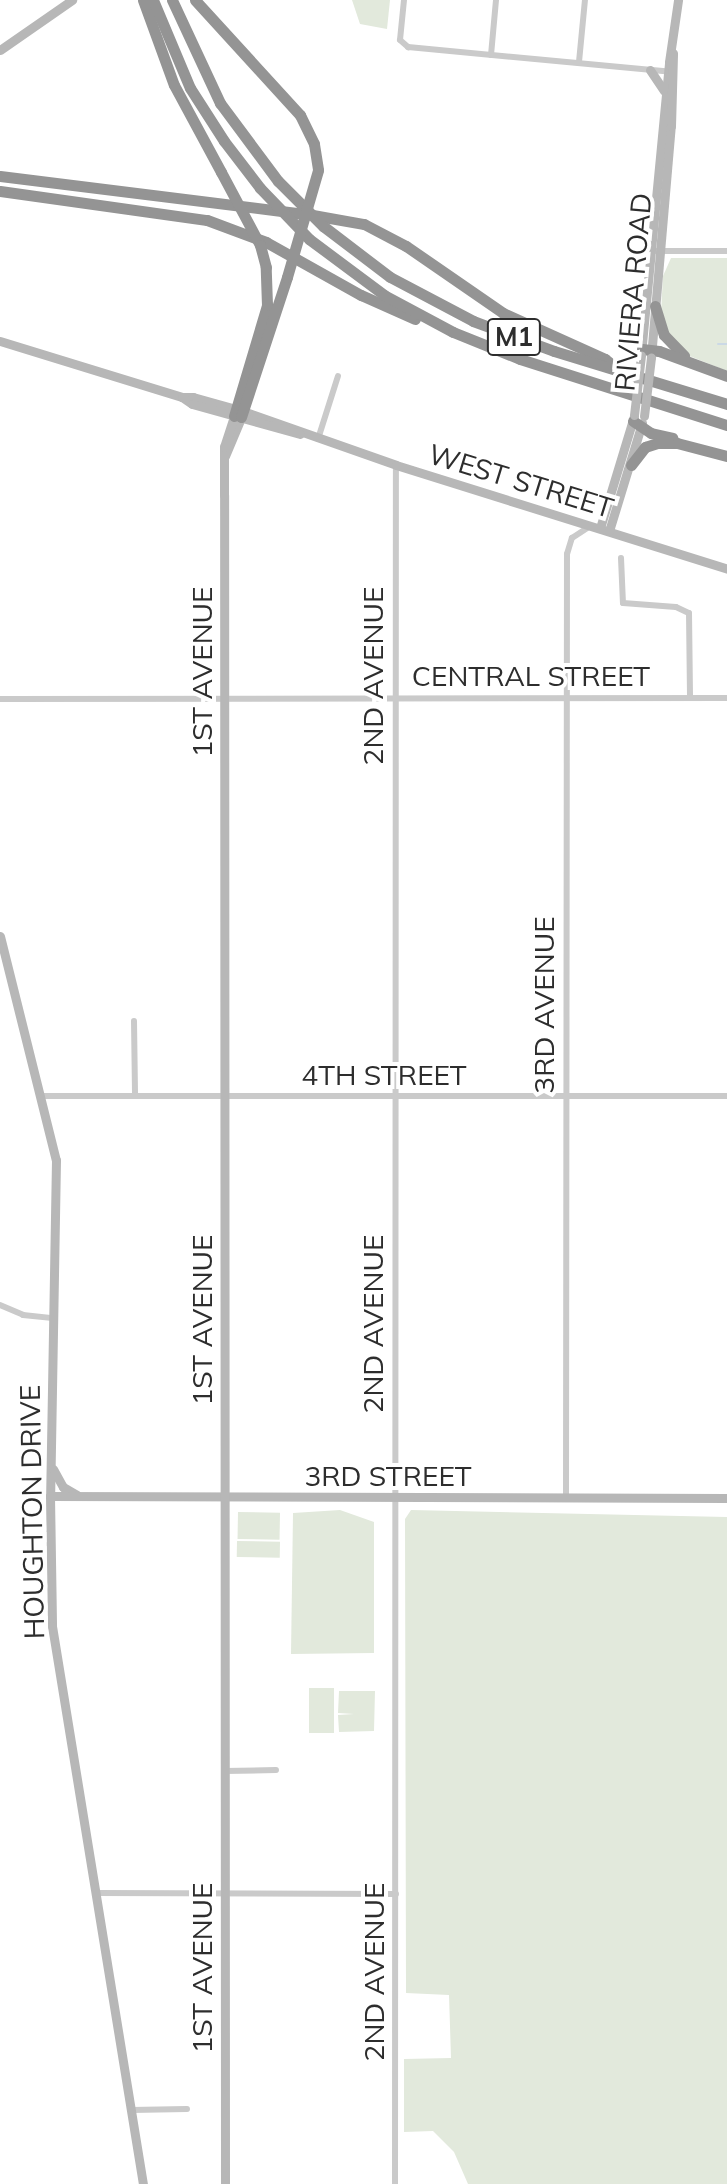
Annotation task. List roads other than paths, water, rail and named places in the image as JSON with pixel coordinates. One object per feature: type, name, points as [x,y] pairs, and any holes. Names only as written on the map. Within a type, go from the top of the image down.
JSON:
[{"type":"highway","points":[[143,0],[174,85],[260,245],[266,267],[267,305],[238,413]]},
{"type":"highway","name":"M1","points":[[153,0],[190,88],[210,121],[260,188],[309,239],[384,295],[431,322],[520,359],[727,425]]},
{"type":"highway","name":"M1","points":[[172,0],[220,103],[278,181],[323,226],[390,277],[448,310],[522,340],[727,404]]},
{"type":"highway","points":[[195,0],[300,115],[314,144],[318,170],[287,277],[238,413]]},
{"type":"highway","points":[[0,176],[307,214],[364,224],[406,246],[503,313],[605,359],[621,372]]},
{"type":"highway","points":[[0,191],[207,220],[266,242],[397,313],[431,322]]},
{"type":"highway","points":[[655,306],[667,341],[696,365]]},
{"type":"highway","points":[[646,353],[727,376]]},
{"type":"highway","points":[[638,420],[727,454]]},
{"type":"highway","points":[[631,465],[645,447],[657,443],[677,443],[727,454]]},
{"type":"main road","points":[[0,50],[72,0]]},
{"type":"main road","name":"RIVIERA ROAD","points":[[601,528],[631,465],[638,420],[678,0]]},
{"type":"main road","points":[[650,70],[662,84],[666,98]]},
{"type":"main road","name":"RIVIERA ROAD","points":[[646,353],[655,306],[655,251],[666,98],[671,72]]},
{"type":"main road","name":"WEST STREET","points":[[0,341],[182,397],[192,404],[238,413],[727,569]]},
{"type":"main road","name":"1ST AVENUE","points":[[225,2184],[225,456],[238,413]]},
{"type":"main road","name":"RIVIERA ROAD","points":[[601,528],[638,420]]},
{"type":"main road","name":"HOUGHTON DRIVE","points":[[0,936],[56,1160],[50,1496],[52,1626],[143,2184]]},
{"type":"main road","points":[[51,1465],[63,1487],[84,1498]]},
{"type":"main road","name":"3RD STREET","points":[[50,1496],[727,1498]]},
{"type":"street","points":[[404,0],[400,40],[408,47],[671,72]]},
{"type":"street","points":[[491,55],[496,0]]},
{"type":"street","points":[[579,62],[585,0]]},
{"type":"street","points":[[655,251],[727,251]]},
{"type":"street","points":[[318,439],[338,376]]},
{"type":"street","name":"2ND AVENUE","points":[[395,2184],[396,465]]},
{"type":"street","name":"3RD AVENUE","points":[[566,1498],[568,549],[574,536],[601,528]]},
{"type":"street","points":[[621,558],[623,603],[676,607],[689,613],[690,697]]},
{"type":"street","name":"CENTRAL STREET","points":[[0,699],[727,698]]},
{"type":"street","points":[[134,1021],[135,1096]]},
{"type":"street","name":"4TH STREET","points":[[41,1096],[727,1096]]},
{"type":"street","points":[[0,1305],[23,1315],[53,1318]]},
{"type":"street","points":[[224,1771],[276,1770]]},
{"type":"street","points":[[96,1893],[396,1894]]},
{"type":"street","points":[[131,2110],[187,2109]]},
{"type":"waterway","points":[[718,344],[727,344]]}]
